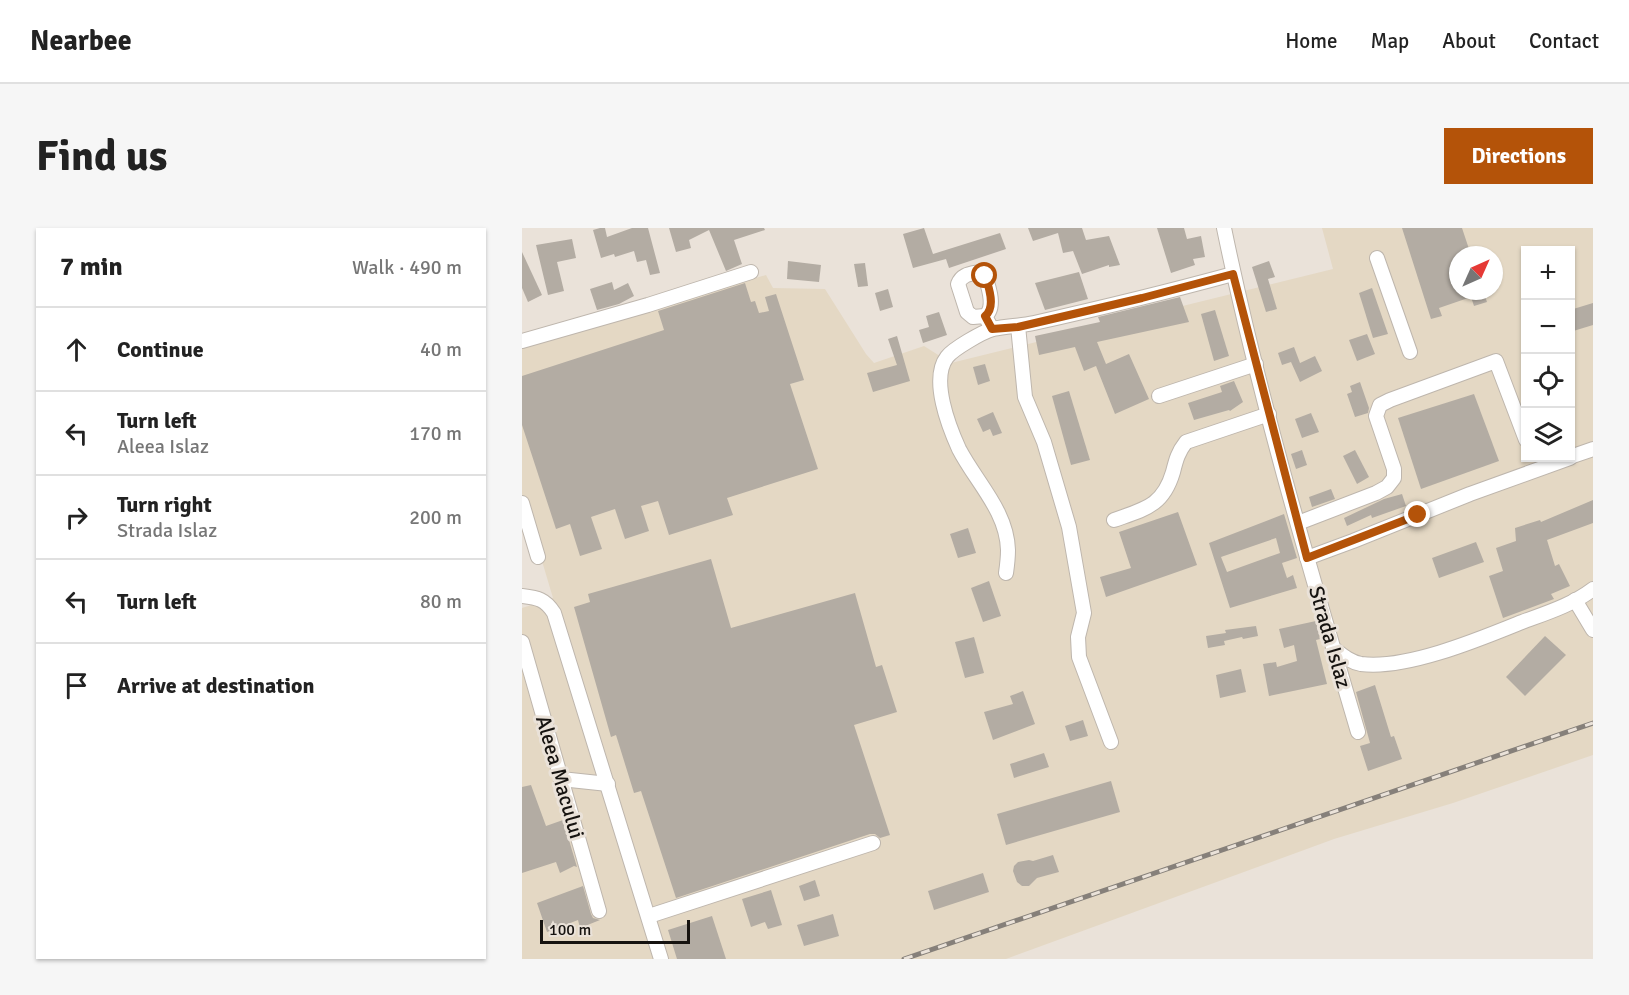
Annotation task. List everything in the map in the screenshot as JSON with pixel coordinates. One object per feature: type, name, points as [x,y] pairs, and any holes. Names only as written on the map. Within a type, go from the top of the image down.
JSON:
[{"type":"street","name":"Strada Islaz","points":[[1224,228],[1233,274],[1307,558],[1358,732]]},
{"type":"street","points":[[1377,258],[1410,352]]},
{"type":"street","points":[[522,341],[648,305],[751,272]]},
{"type":"street","points":[[1006,573],[1008,550],[1002,521],[993,502],[978,482],[959,448],[944,406],[940,380],[945,359],[953,351],[992,329],[1018,327],[1233,274]]},
{"type":"street","points":[[985,316],[992,329]]},
{"type":"street","points":[[1018,327],[1025,397],[1044,442],[1069,527],[1084,613],[1078,636],[1079,657],[1111,742]]},
{"type":"street","points":[[1298,523],[1376,493],[1387,487],[1394,478],[1394,470],[1377,416],[1380,405],[1496,361],[1521,427]]},
{"type":"street","points":[[1159,396],[1256,364]]},
{"type":"street","points":[[1114,520],[1157,502],[1168,489],[1177,453],[1186,442],[1269,414]]},
{"type":"street","points":[[1575,455],[1593,449]]},
{"type":"street","points":[[1307,558],[1556,462]]},
{"type":"street","points":[[522,503],[538,556]]},
{"type":"street","points":[[1333,648],[1359,664],[1377,664],[1415,658],[1509,627],[1575,600],[1593,589]]},
{"type":"street","points":[[522,596],[540,598],[554,613],[662,959]]},
{"type":"street","points":[[1575,600],[1593,630]]},
{"type":"street","name":"Aleea Macului","points":[[522,642],[599,911]]},
{"type":"street","points":[[561,779],[608,784]]},
{"type":"street","points":[[649,916],[873,843]]},
{"type":"shaded area","points":[[1322,228],[1593,228],[1593,755],[1453,803],[1334,839],[1006,959],[522,959],[522,608],[553,598],[522,494],[522,347],[766,275],[773,288],[825,289],[874,363],[924,346],[951,363],[1333,269]]},
{"type":"building","points":[[605,228],[607,237],[632,228],[648,228],[660,273],[650,275],[646,260],[637,262],[634,251],[615,257],[614,254],[601,258],[593,230]]},
{"type":"building","points":[[669,228],[764,228],[765,230],[734,240],[742,264],[726,271],[709,230],[689,240],[691,248],[676,252]]},
{"type":"building","points":[[924,228],[933,254],[1000,233],[1006,249],[949,268],[946,259],[913,268],[903,234]]},
{"type":"building","points":[[1028,228],[1082,228],[1086,240],[1109,236],[1120,265],[1109,267],[1109,265],[1082,274],[1073,251],[1063,253],[1058,233],[1033,241]]},
{"type":"building","points":[[1157,228],[1184,228],[1187,239],[1201,236],[1205,257],[1193,259],[1195,265],[1171,273]]},
{"type":"building","points":[[1402,228],[1462,228],[1468,246],[1449,246],[1449,300],[1462,300],[1439,308],[1442,316],[1431,319]]},
{"type":"building","points":[[572,239],[576,258],[557,262],[564,291],[548,295],[536,245]]},
{"type":"building","points":[[522,252],[542,295],[528,302],[522,288]]},
{"type":"building","points":[[788,261],[821,265],[819,282],[787,279]]},
{"type":"building","points":[[1269,261],[1275,277],[1268,279],[1277,309],[1266,312],[1252,267]]},
{"type":"building","points":[[865,263],[868,286],[858,287],[854,264]]},
{"type":"building","points":[[1079,272],[1088,299],[1045,310],[1035,283]]},
{"type":"building","points":[[612,282],[614,290],[628,283],[634,296],[619,304],[597,310],[590,289]]},
{"type":"building","points":[[745,283],[751,302],[755,301],[759,313],[769,311],[765,297],[776,294],[804,380],[790,384],[818,469],[727,498],[733,515],[669,535],[658,501],[641,506],[649,531],[625,539],[615,509],[591,517],[602,549],[580,556],[570,524],[556,529],[522,425],[522,376],[664,330],[658,311]]},
{"type":"building","points":[[1372,288],[1388,334],[1373,338],[1359,293]]},
{"type":"building","points":[[888,289],[893,307],[880,311],[875,293]]},
{"type":"building","points":[[1180,297],[1189,322],[1097,342],[1106,364],[1129,354],[1149,399],[1115,414],[1096,366],[1084,371],[1075,347],[1039,355],[1035,336],[1100,322],[1098,317]]},
{"type":"building","points":[[1472,300],[1486,300],[1487,302],[1474,306]]},
{"type":"building","points":[[1593,303],[1593,325],[1575,330],[1575,308]]},
{"type":"building","points":[[1215,310],[1229,356],[1214,361],[1201,314]]},
{"type":"building","points":[[939,312],[947,335],[923,343],[919,330],[929,327],[926,316]]},
{"type":"building","points":[[1367,334],[1375,354],[1357,361],[1349,340]]},
{"type":"building","points":[[897,336],[910,381],[873,392],[867,373],[897,365],[888,339]]},
{"type":"building","points":[[1294,347],[1300,363],[1315,356],[1322,371],[1300,382],[1291,362],[1282,365],[1278,353]]},
{"type":"building","points":[[985,364],[990,381],[978,385],[973,367]]},
{"type":"building","points":[[1234,381],[1243,402],[1230,411],[1194,420],[1188,403],[1222,392],[1220,386]]},
{"type":"building","points":[[1360,382],[1369,408],[1368,413],[1355,417],[1347,394],[1352,392],[1350,386]]},
{"type":"building","points":[[1069,391],[1090,460],[1071,465],[1052,396]]},
{"type":"building","points":[[1474,394],[1499,461],[1421,489],[1398,418]]},
{"type":"building","points":[[993,412],[1002,433],[993,436],[990,429],[983,432],[977,419]]},
{"type":"building","points":[[1311,413],[1319,432],[1302,438],[1295,419]]},
{"type":"building","points":[[1302,450],[1307,465],[1296,469],[1291,454]]},
{"type":"building","points":[[1355,450],[1369,477],[1357,484],[1343,456]]},
{"type":"building","points":[[1331,489],[1335,499],[1312,507],[1309,497]]},
{"type":"building","points":[[1402,494],[1406,506],[1372,518],[1371,515],[1347,526],[1344,518],[1384,499]]},
{"type":"building","points":[[1593,500],[1593,523],[1547,540],[1555,566],[1559,564],[1570,586],[1551,594],[1554,599],[1503,618],[1489,576],[1503,571],[1496,548],[1516,541],[1515,528],[1540,520],[1541,522]]},
{"type":"building","points":[[1178,512],[1197,565],[1106,597],[1100,577],[1131,568],[1119,532]]},
{"type":"building","points":[[1284,514],[1297,558],[1282,563],[1287,578],[1293,575],[1297,588],[1230,608],[1209,543]],"holes":[[[1276,538],[1280,553],[1227,572],[1221,557]]]},
{"type":"building","points":[[968,528],[976,553],[958,558],[950,534]]},
{"type":"building","points":[[1476,542],[1484,562],[1439,578],[1432,558]]},
{"type":"building","points":[[711,559],[731,628],[855,593],[876,667],[882,665],[897,712],[854,725],[890,835],[880,838],[875,834],[870,834],[676,898],[641,791],[634,793],[616,735],[611,737],[574,607],[590,602],[588,594]]},
{"type":"building","points":[[989,581],[1001,616],[983,622],[971,588]]},
{"type":"building","points":[[1316,621],[1320,639],[1316,640],[1327,684],[1269,696],[1263,664],[1276,662],[1277,667],[1297,661],[1294,645],[1284,648],[1279,629]]},
{"type":"building","points":[[1256,626],[1258,636],[1224,641],[1225,645],[1208,648],[1206,636],[1226,633],[1225,630]]},
{"type":"building","points":[[1545,636],[1566,655],[1525,696],[1506,677]]},
{"type":"building","points":[[974,637],[984,673],[965,678],[955,642]]},
{"type":"building","points":[[1241,669],[1246,692],[1220,698],[1216,675]]},
{"type":"building","points":[[1375,685],[1391,737],[1394,736],[1402,759],[1368,771],[1360,746],[1370,743],[1356,692]]},
{"type":"building","points":[[1023,691],[1035,724],[993,740],[984,712],[1013,704],[1010,696]]},
{"type":"building","points":[[1083,720],[1088,736],[1070,741],[1065,726]]},
{"type":"building","points":[[1044,753],[1049,767],[1014,778],[1010,764]]},
{"type":"building","points":[[1111,781],[1120,812],[1006,845],[997,814]]},
{"type":"building","points":[[531,785],[546,826],[563,820],[577,867],[574,866],[560,873],[556,862],[522,873],[522,787]]},
{"type":"building","points":[[1053,855],[1059,872],[1037,878],[1029,886],[1022,886],[1017,882],[1013,871],[1018,862],[1033,861]]},
{"type":"building","points":[[983,873],[989,892],[934,910],[928,891]]},
{"type":"building","points":[[815,880],[820,896],[804,901],[799,886]]},
{"type":"building","points":[[583,886],[593,918],[600,920],[580,928],[578,920],[547,932],[537,903]]},
{"type":"building","points":[[771,890],[782,925],[768,929],[765,922],[751,927],[742,899]]},
{"type":"building","points":[[833,914],[839,936],[804,946],[797,925]]},
{"type":"building","points":[[712,916],[726,959],[677,959],[668,930]]},
{"type":"railway","points":[[904,959],[1593,723]]},
{"type":"route","points":[[985,276],[991,305],[989,313],[985,316],[992,329],[1018,327],[1233,274],[1307,558],[1418,515]]}]
